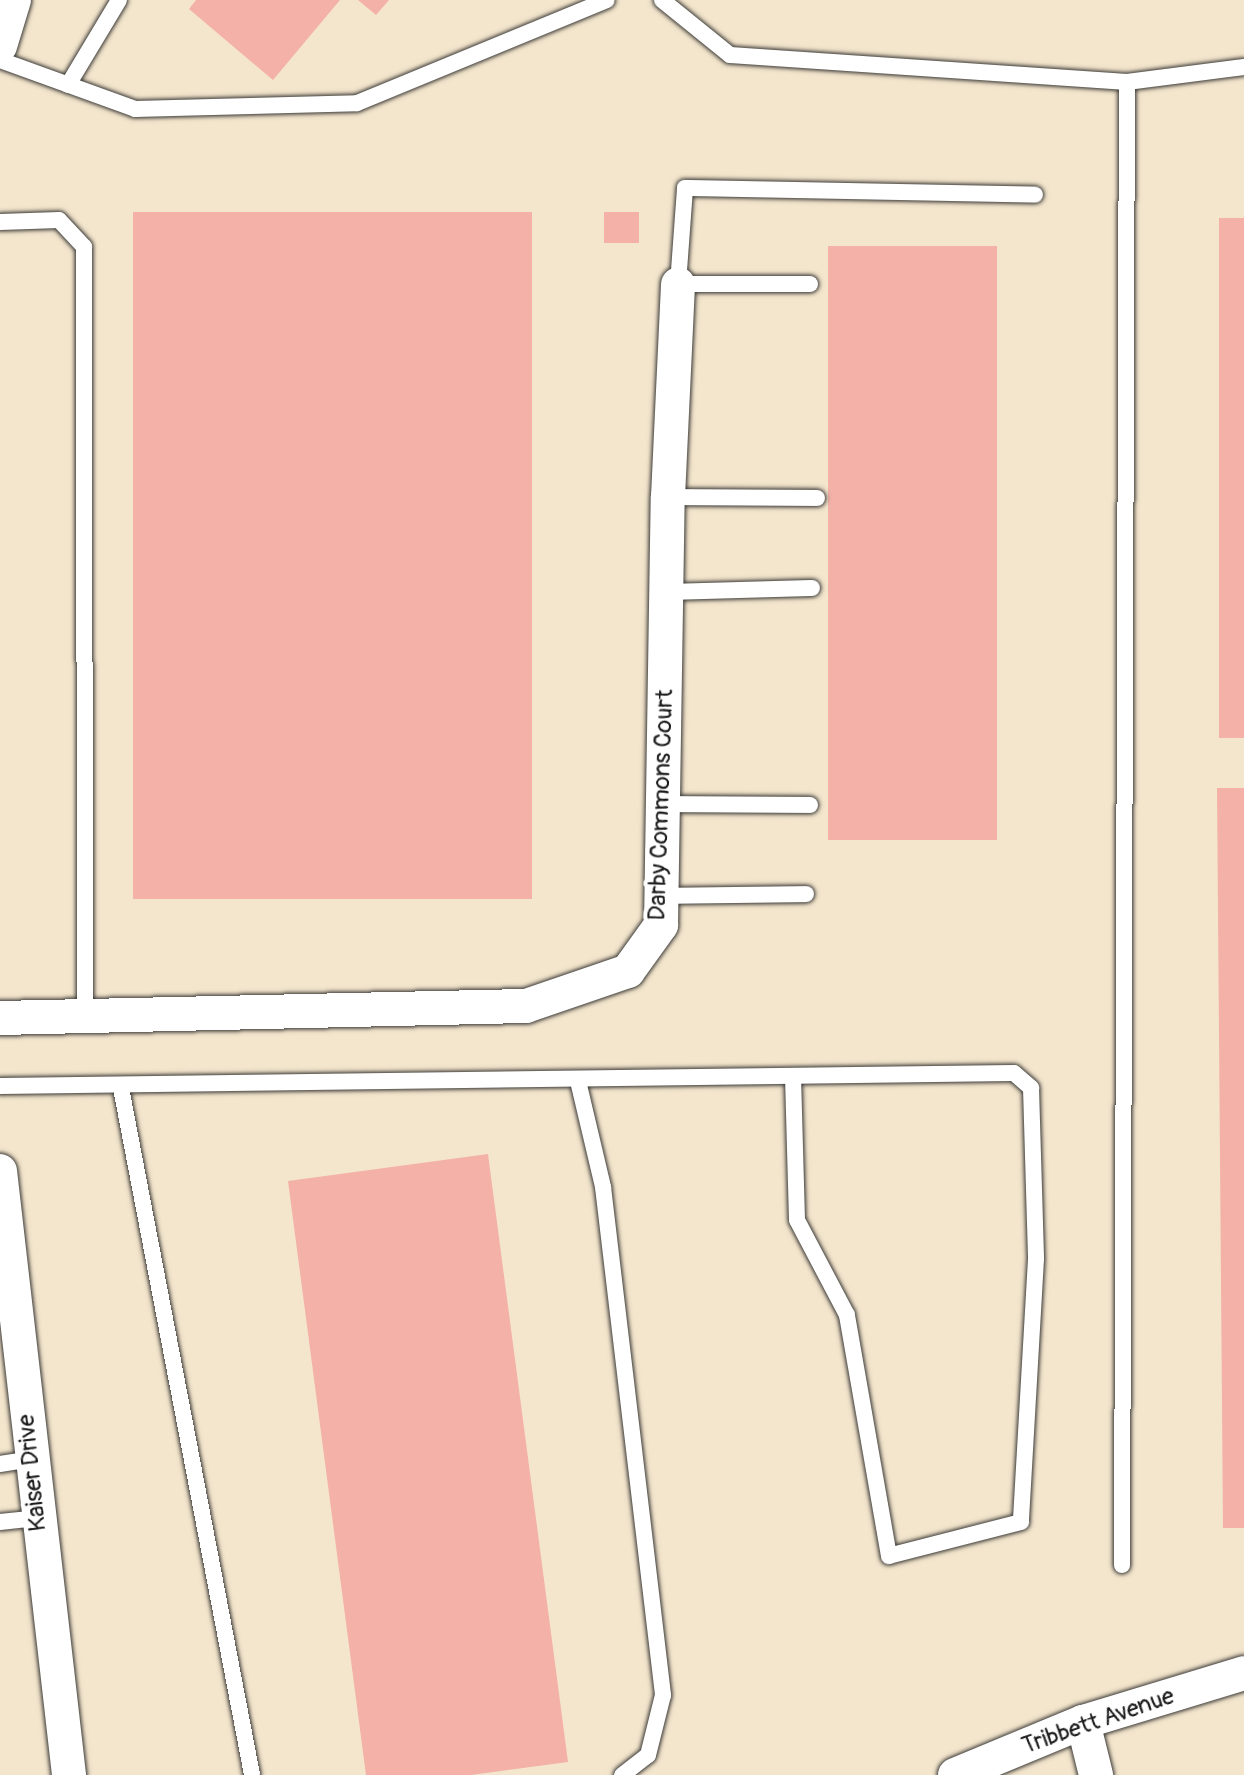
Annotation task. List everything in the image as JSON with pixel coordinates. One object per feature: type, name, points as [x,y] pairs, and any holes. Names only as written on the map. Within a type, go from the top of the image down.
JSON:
[{"type":"street","points":[[0,46],[14,0]]},
{"type":"street","name":"Darby Commons Court","points":[[0,1018],[526,1006],[628,971],[661,925],[668,497],[678,284]]},
{"type":"street","name":"Kaiser Drive","points":[[0,1171],[15,1462],[37,1518],[69,1775]]},
{"type":"street","name":"Tribbett Avenue","points":[[955,1775],[1083,1722],[1244,1673]]},
{"type":"street","points":[[1083,1722],[1096,1775]]},
{"type":"lane","points":[[68,85],[119,0]]},
{"type":"lane","points":[[0,60],[135,109],[357,103],[607,0]]},
{"type":"lane","points":[[662,0],[730,55],[1127,82],[1244,67]]},
{"type":"lane","points":[[1122,1565],[1127,82]]},
{"type":"lane","points":[[810,284],[678,284],[685,188],[1035,195]]},
{"type":"lane","points":[[0,222],[59,220],[84,247],[85,1016]]},
{"type":"lane","points":[[668,497],[817,498]]},
{"type":"lane","points":[[667,592],[812,588]]},
{"type":"lane","points":[[663,804],[810,805]]},
{"type":"lane","points":[[662,896],[806,894]]},
{"type":"lane","points":[[0,1086],[121,1088],[1014,1073],[1031,1088],[1036,1259],[1021,1522],[889,1556],[847,1315],[797,1220],[793,1077]]},
{"type":"lane","points":[[578,1081],[603,1187],[663,1695],[648,1755],[622,1775]]},
{"type":"lane","points":[[121,1088],[252,1775]]},
{"type":"lane","points":[[0,1522],[37,1518]]},
{"type":"building","points":[[196,0],[340,0],[273,80],[189,9]]},
{"type":"building","points":[[358,0],[389,0],[376,15]]},
{"type":"building","points":[[133,212],[532,212],[532,899],[133,899]]},
{"type":"building","points":[[604,212],[639,212],[639,243],[604,243]]},
{"type":"building","points":[[1219,218],[1244,218],[1244,738],[1219,738]]},
{"type":"building","points":[[828,246],[997,246],[997,840],[828,840]]},
{"type":"building","points":[[1217,788],[1244,788],[1244,1528],[1223,1528]]},
{"type":"building","points":[[488,1154],[568,1762],[471,1775],[366,1775],[288,1181]]}]
